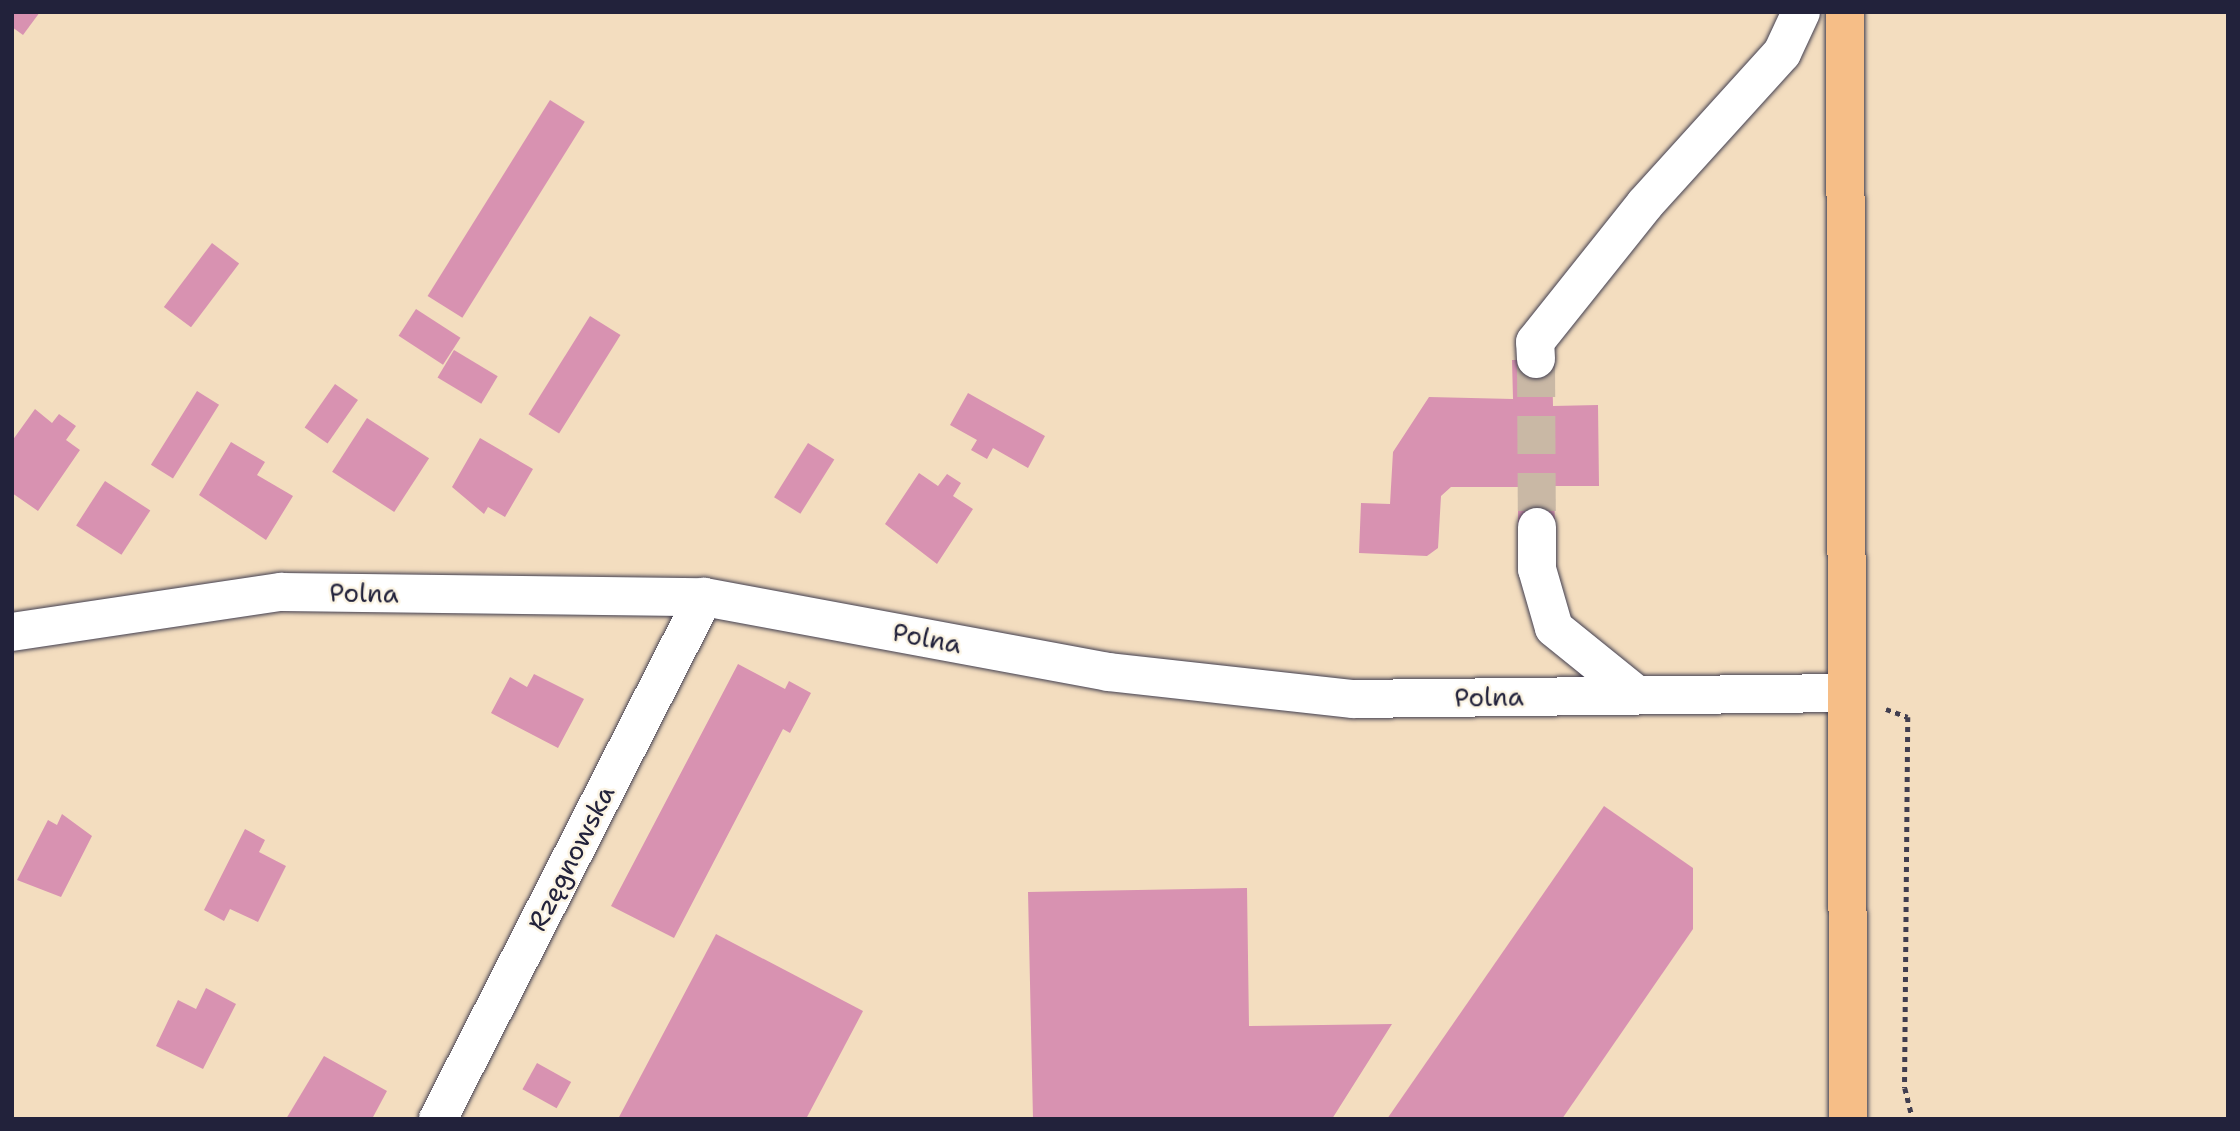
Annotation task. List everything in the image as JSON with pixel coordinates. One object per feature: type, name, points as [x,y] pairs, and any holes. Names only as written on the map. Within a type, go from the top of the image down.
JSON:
[{"type":"main road","points":[[1845,12],[1844,693],[1848,1119]]},
{"type":"street","points":[[1536,359],[1535,342],[1645,204],[1782,53],[1801,12]]},
{"type":"street","points":[[1537,527],[1537,569],[1554,628],[1636,695]]},
{"type":"street","name":"Polna","points":[[12,632],[281,592],[705,597],[1108,672],[1353,699],[1844,693]]},
{"type":"street","name":"Rzęgnowska","points":[[438,1119],[705,597]]},
{"type":"path","points":[[1844,693],[1908,717],[1905,1088],[1913,1119]]},
{"type":"building","points":[[12,12],[40,12],[23,35],[12,27]]},
{"type":"building","points":[[550,100],[585,122],[462,318],[428,296]]},
{"type":"building","points":[[212,243],[239,263],[191,327],[164,307]]},
{"type":"building","points":[[416,309],[460,338],[443,365],[399,336]]},
{"type":"building","points":[[590,316],[621,335],[559,433],[529,414]]},
{"type":"building","points":[[454,350],[498,376],[481,404],[438,377]]},
{"type":"building","points":[[1552,359],[1553,406],[1598,405],[1599,486],[1554,486],[1555,527],[1518,528],[1518,487],[1451,487],[1441,496],[1438,548],[1427,556],[1359,553],[1361,503],[1390,504],[1393,452],[1429,397],[1513,399],[1512,360]]},
{"type":"building","points":[[335,384],[358,400],[328,443],[305,427]]},
{"type":"building","points":[[197,391],[219,405],[173,479],[151,465]]},
{"type":"building","points":[[968,393],[1045,436],[1028,468],[993,448],[987,459],[971,450],[977,440],[950,425]]},
{"type":"building","points":[[35,409],[52,423],[59,414],[76,426],[66,440],[80,450],[38,511],[12,493],[12,441]]},
{"type":"building","points":[[367,418],[429,458],[394,512],[332,472]]},
{"type":"building","points":[[480,438],[533,469],[505,517],[488,507],[484,514],[452,487]]},
{"type":"building","points":[[231,442],[265,462],[257,475],[293,496],[266,540],[199,495]]},
{"type":"building","points":[[808,443],[834,459],[800,514],[774,497]]},
{"type":"building","points":[[919,473],[938,486],[947,474],[961,483],[953,496],[973,509],[937,564],[885,524]]},
{"type":"building","points":[[105,481],[150,510],[121,555],[76,525]]},
{"type":"building","points":[[738,664],[785,689],[789,681],[811,693],[790,733],[783,729],[674,938],[611,906]]},
{"type":"building","points":[[534,674],[584,699],[558,748],[491,713],[510,677],[527,687]]},
{"type":"building","points":[[1604,806],[1693,868],[1693,929],[1562,1119],[1387,1119]]},
{"type":"building","points":[[62,814],[92,836],[61,897],[17,880],[48,820],[57,825]]},
{"type":"building","points":[[245,829],[265,840],[259,852],[286,866],[258,922],[230,909],[224,921],[204,910]]},
{"type":"building","points":[[1247,888],[1249,1026],[1392,1024],[1332,1119],[1033,1119],[1028,892]]},
{"type":"building","points":[[716,934],[863,1011],[806,1119],[618,1119]]},
{"type":"building","points":[[206,988],[236,1004],[203,1069],[156,1046],[178,1000],[196,1009]]},
{"type":"building","points":[[324,1056],[387,1091],[372,1119],[286,1119]]},
{"type":"building","points":[[537,1063],[571,1082],[557,1108],[522,1089]]},
{"type":"tunnel","points":[[1536,359],[1537,527]]}]
